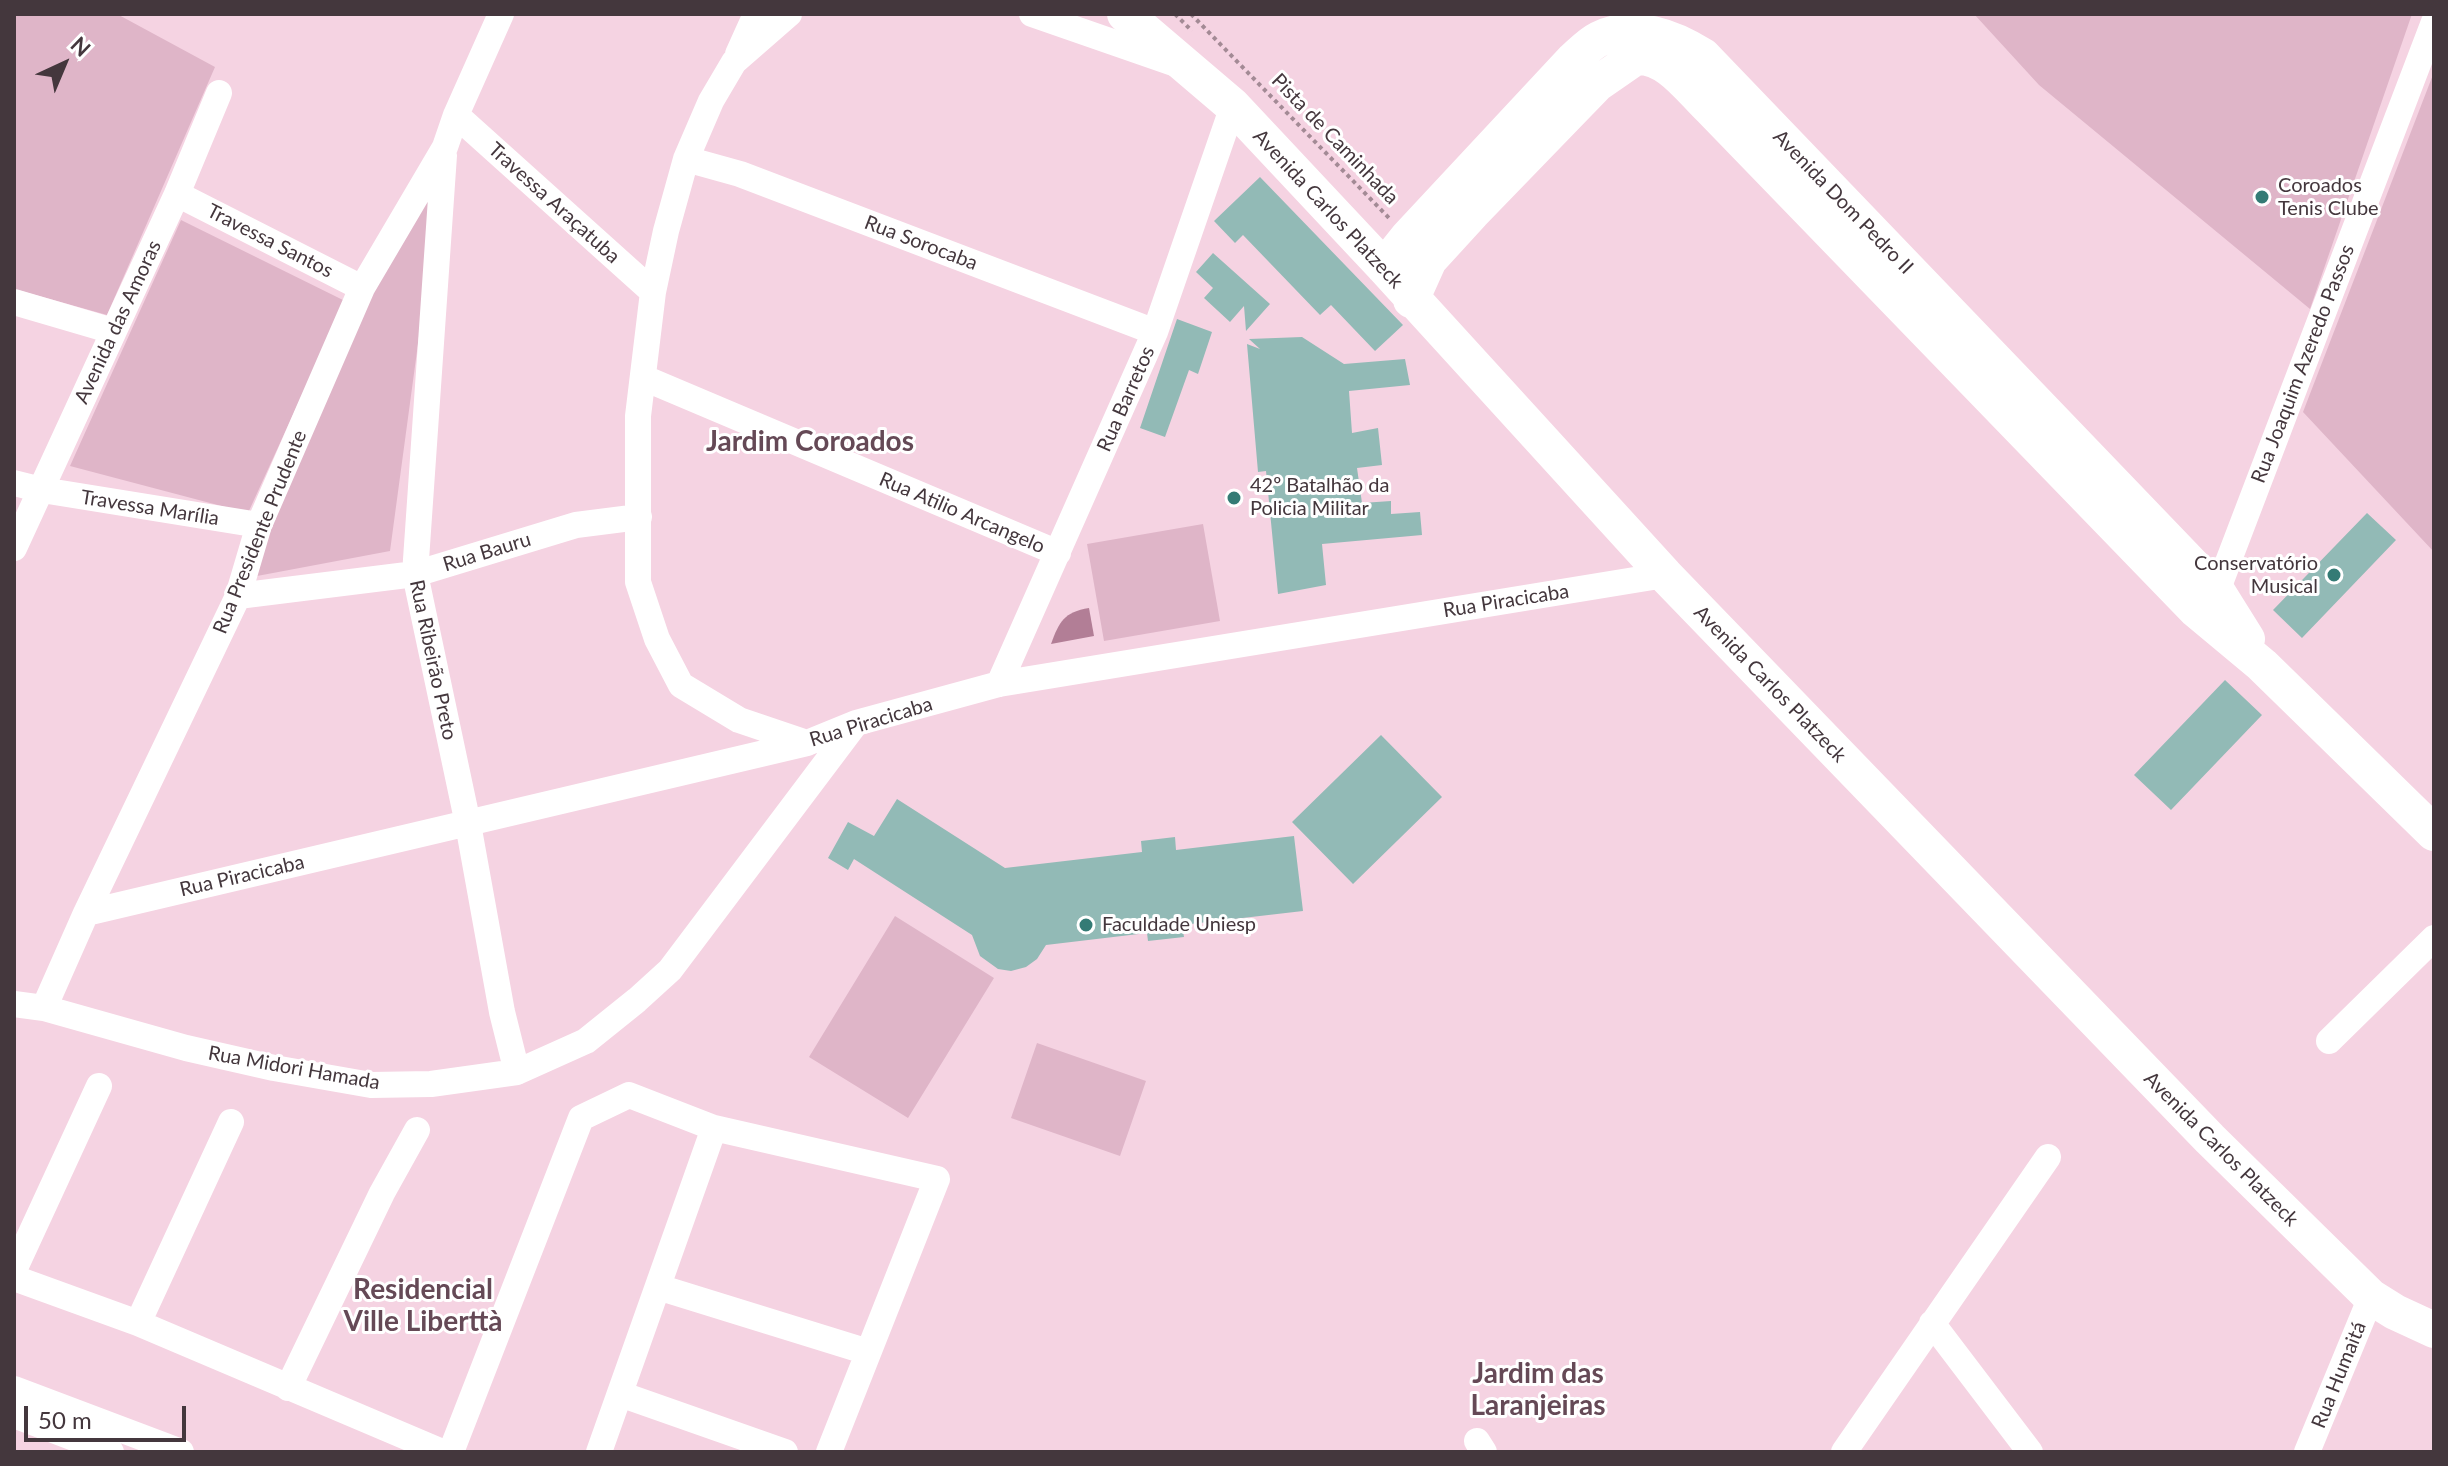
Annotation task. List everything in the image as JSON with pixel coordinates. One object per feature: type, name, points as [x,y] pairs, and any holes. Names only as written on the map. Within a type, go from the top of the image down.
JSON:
[{"type":"main road","name":"Avenida Carlos Platzeck","points":[[1125,14],[1233,106],[1665,575],[2210,1139],[2371,1297],[2434,1330]]},
{"type":"main road","name":"Avenida Dom Pedro II","points":[[1384,267],[1408,237],[1573,60],[1597,40],[1637,32],[1675,40],[1703,56],[2207,600],[2262,665],[2434,833]]},
{"type":"main road","name":"Avenida Dom Pedro II","points":[[1411,300],[1429,260],[1597,84],[1636,57],[1655,59],[1711,109],[2207,600]]},
{"type":"street","name":"Rua Presidente Prudente","points":[[44,1008],[86,913],[238,596],[259,525],[362,288],[445,147],[501,14]]},
{"type":"street","points":[[756,14],[734,62],[711,101],[686,159],[653,292],[638,416],[638,582],[657,639],[681,685],[739,720],[807,743]]},
{"type":"street","points":[[734,62],[789,14]]},
{"type":"street","points":[[1032,14],[1190,69]]},
{"type":"street","name":"Rua Joaquim Azeredo Passos","points":[[2207,600],[2434,22]]},
{"type":"street","name":"Avenida das Amoras","points":[[14,548],[177,194],[219,93]]},
{"type":"street","name":"Rua Barretos","points":[[999,684],[1155,332],[1233,106]]},
{"type":"street","name":"Travessa Araçatuba","points":[[456,115],[653,292]]},
{"type":"street","name":"Rua Ribeirão Preto","points":[[445,147],[415,574],[468,824],[502,1012],[517,1072]]},
{"type":"street","name":"Rua Sorocaba","points":[[686,159],[740,174],[1155,332]]},
{"type":"street","name":"Travessa Santos","points":[[177,194],[362,288]]},
{"type":"street","points":[[14,302],[113,331]]},
{"type":"street","name":"Rua Atilio Arcangelo","points":[[644,378],[1058,553]]},
{"type":"street","name":"Travessa Marília","points":[[14,483],[259,525]]},
{"type":"street","name":"Rua Bauru","points":[[238,596],[415,574],[576,525],[639,517]]},
{"type":"street","name":"Rua Piracicaba","points":[[86,913],[807,743],[856,723],[999,684],[1665,575]]},
{"type":"street","name":"Rua Midori Hamada","points":[[14,1004],[44,1008],[186,1048],[371,1085],[431,1084],[517,1072],[586,1041],[670,970],[856,723]]},
{"type":"street","points":[[2329,1041],[2434,938]]},
{"type":"street","points":[[14,1270],[99,1086]]},
{"type":"street","points":[[451,1452],[581,1118],[629,1095],[714,1128],[937,1179],[829,1452]]},
{"type":"street","points":[[138,1323],[231,1122]]},
{"type":"street","points":[[599,1452],[714,1128]]},
{"type":"street","points":[[288,1388],[382,1193],[417,1130]]},
{"type":"street","points":[[1844,1452],[2048,1157]]},
{"type":"street","points":[[14,1278],[138,1323],[442,1452]]},
{"type":"street","points":[[658,1287],[868,1352]]},
{"type":"street","name":"Rua Humaitá","points":[[2307,1452],[2371,1297]]},
{"type":"street","points":[[1932,1323],[2030,1452]]},
{"type":"street","points":[[620,1394],[785,1452]]},
{"type":"street","points":[[23,1405],[111,1452]]},
{"type":"street","points":[[23,1405],[181,1452]]},
{"type":"path","name":"Pista de Caminhada","points":[[1191,14],[1408,237]]},
{"type":"shaded area","points":[[14,14],[117,14],[215,67],[107,315],[14,289]]},
{"type":"shaded area","name":"Coroados Tenis Clube","points":[[1974,14],[2412,14],[2310,309],[2039,85]]},
{"type":"shaded area","points":[[2434,72],[2434,552],[2303,412]]},
{"type":"shaded area","points":[[442,166],[390,551],[257,576],[271,525],[372,295]]},
{"type":"shaded area","points":[[181,220],[345,301],[248,513],[70,466]]},
{"type":"shaded area","points":[[1203,524],[1220,621],[1104,641],[1087,544]]},
{"type":"shaded area","points":[[1089,608],[1094,636],[1051,644],[1068,615]]},
{"type":"shaded area","points":[[895,916],[994,978],[908,1118],[809,1057]]},
{"type":"shaded area","points":[[1037,1043],[1146,1081],[1120,1156],[1011,1118]]},
{"type":"building","points":[[1260,177],[1403,325],[1375,351],[1331,305],[1320,315],[1243,235],[1235,243],[1214,221]]},
{"type":"building","points":[[1213,253],[1270,304],[1246,331],[1244,306],[1230,322],[1204,298],[1213,288],[1196,272]]},
{"type":"building","points":[[1177,319],[1212,332],[1198,374],[1189,370],[1165,437],[1140,428]]},
{"type":"building","points":[[1302,337],[1344,364],[1405,359],[1410,385],[1349,391],[1352,433],[1378,428],[1382,465],[1357,468],[1362,503],[1391,501],[1391,514],[1420,512],[1422,535],[1322,544],[1326,585],[1278,594],[1266,471],[1258,472],[1247,344],[1260,349],[1249,339]]},
{"type":"building","name":"Conservatório Musical","points":[[2367,513],[2396,540],[2302,638],[2273,610]]},
{"type":"building","points":[[2225,680],[2262,715],[2171,810],[2134,775]]},
{"type":"building","points":[[1381,735],[1442,797],[1353,884],[1292,822]]},
{"type":"building","points":[[897,799],[1005,868],[1142,852],[1141,841],[1175,837],[1176,850],[1294,836],[1303,911],[1182,925],[1184,937],[1148,941],[1147,933],[1046,945],[1037,959],[1026,967],[1011,971],[998,969],[980,956],[972,935],[854,859],[848,870],[828,858],[848,822],[874,836]]},
{"type":"place","name":"Coroados Tenis Clube","points":[[2262,197]]},
{"type":"place","name":"42º Batalhão da Policia Militar","points":[[1234,498]]},
{"type":"place","name":"Conservatório Musical","points":[[2334,575]]},
{"type":"place","name":"Faculdade Uniesp","points":[[1086,925]]},
{"type":"district","name":"Jardim Coroados","points":[[810,442]]},
{"type":"district","name":"Residencial Ville Liberttà","points":[[423,1306]]},
{"type":"district","name":"Jardim das Laranjeiras","points":[[1538,1390]]}]
